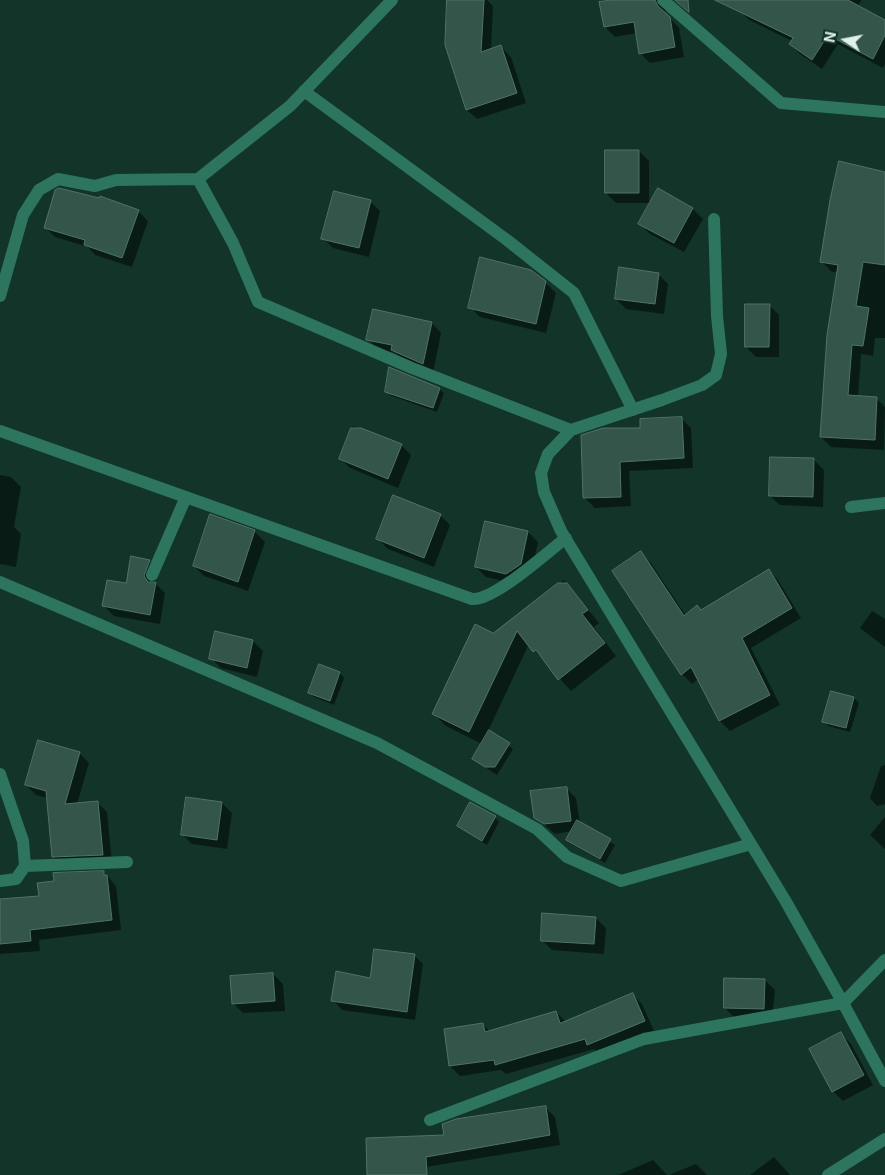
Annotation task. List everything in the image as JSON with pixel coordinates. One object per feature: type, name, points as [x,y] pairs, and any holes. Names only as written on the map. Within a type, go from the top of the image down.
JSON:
[{"type":"street","points":[[1,291],[23,215],[39,190],[58,179],[95,186],[116,180],[198,178],[290,106],[392,0]]},
{"type":"street","points":[[663,0],[781,103],[885,112]]},
{"type":"street","points":[[304,91],[507,240],[574,293],[633,410]]},
{"type":"street","points":[[198,178],[233,243],[258,302],[412,368],[571,430]]},
{"type":"street","points":[[714,219],[717,316],[721,354],[716,375],[702,385],[571,430],[548,454],[541,473],[544,492],[566,538],[751,844],[843,1003],[885,1081]]},
{"type":"street","points":[[0,431],[472,599],[479,600],[496,592],[566,538]]},
{"type":"street","points":[[152,575],[186,497]]},
{"type":"street","points":[[851,507],[885,503]]},
{"type":"street","points":[[0,582],[377,743],[537,829],[567,857],[621,881],[751,844]]},
{"type":"street","points":[[0,774],[22,841],[25,866],[16,879],[0,881]]},
{"type":"street","points":[[25,866],[127,862]]},
{"type":"street","points":[[430,1120],[644,1039],[843,1003],[885,960]]},
{"type":"street","points":[[828,1175],[885,1139]]},
{"type":"building","points":[[447,0],[484,0],[481,52],[501,45],[517,93],[466,110],[445,45]]},
{"type":"building","points":[[612,0],[655,0],[658,6],[670,17],[675,47],[639,54],[634,22],[604,27],[599,2]]},
{"type":"building","points":[[675,0],[688,0],[689,12]]},
{"type":"building","points":[[715,0],[848,0],[885,20],[885,35],[873,59],[828,35],[812,60],[789,44],[793,38]]},
{"type":"building","points":[[605,150],[639,150],[639,193],[605,193]]},
{"type":"building","points":[[839,161],[885,172],[885,265],[863,262],[856,306],[869,308],[863,346],[852,345],[848,395],[877,397],[875,440],[820,437],[827,335],[838,265],[820,262],[830,200]]},
{"type":"building","points":[[59,188],[99,198],[100,196],[139,210],[122,258],[84,245],[85,240],[44,228],[55,190]]},
{"type":"building","points":[[658,188],[693,208],[674,243],[638,224]]},
{"type":"building","points":[[334,191],[371,200],[359,248],[321,239]]},
{"type":"building","points":[[480,257],[531,270],[546,281],[536,324],[468,308]]},
{"type":"building","points":[[619,267],[659,273],[655,304],[615,299]]},
{"type":"building","points":[[745,304],[770,304],[769,347],[745,347]]},
{"type":"building","points":[[373,309],[432,322],[423,364],[391,350],[392,345],[366,340]]},
{"type":"building","points":[[389,367],[440,388],[433,408],[385,392]]},
{"type":"building","points":[[682,417],[684,458],[620,462],[621,497],[583,498],[581,435],[603,428],[640,428],[640,419]]},
{"type":"building","points":[[351,428],[361,428],[402,444],[388,479],[339,459]]},
{"type":"building","points":[[770,457],[814,458],[813,497],[769,496]]},
{"type":"building","points":[[393,495],[441,514],[424,558],[376,539]]},
{"type":"building","points":[[210,514],[255,530],[238,582],[193,566]]},
{"type":"building","points":[[485,521],[528,531],[521,564],[506,574],[475,567]]},
{"type":"building","points":[[641,551],[684,616],[697,605],[701,610],[769,569],[792,608],[742,638],[770,695],[719,721],[691,667],[681,675],[612,571]]},
{"type":"building","points":[[131,556],[150,560],[144,576],[148,582],[156,582],[150,615],[102,606],[107,580],[126,583]]},
{"type":"building","points":[[558,583],[567,583],[588,610],[582,614],[605,643],[558,680],[536,650],[533,652],[517,631],[469,732],[432,714],[475,624],[493,633]]},
{"type":"building","points":[[215,631],[253,640],[247,668],[209,659]]},
{"type":"building","points":[[319,664],[340,672],[330,701],[308,693]]},
{"type":"building","points":[[831,691],[854,697],[846,728],[822,722]]},
{"type":"building","points":[[489,730],[510,743],[495,767],[485,767],[472,759]]},
{"type":"building","points":[[38,740],[80,752],[65,804],[98,801],[103,855],[52,857],[46,791],[25,785]]},
{"type":"building","points":[[567,787],[571,821],[544,824],[534,818],[530,791]]},
{"type":"building","points":[[186,797],[222,802],[217,840],[181,835]]},
{"type":"building","points":[[470,802],[496,816],[482,841],[457,826]]},
{"type":"building","points":[[577,820],[611,839],[600,859],[566,840]]},
{"type":"building","points":[[104,871],[104,875],[107,875],[112,920],[30,930],[31,941],[0,944],[0,899],[39,896],[37,883],[54,881],[53,873]]},
{"type":"building","points":[[542,913],[596,917],[594,944],[541,941]]},
{"type":"building","points":[[374,949],[415,954],[407,1012],[331,1001],[336,971],[370,978]]},
{"type":"building","points":[[273,973],[275,1001],[232,1004],[230,976]]},
{"type":"building","points":[[724,978],[765,979],[764,1009],[724,1008]]},
{"type":"building","points":[[633,993],[645,1021],[587,1045],[585,1039],[495,1065],[494,1060],[449,1066],[444,1029],[483,1023],[485,1032],[556,1011],[560,1023]]},
{"type":"building","points":[[841,1032],[864,1075],[832,1092],[809,1049]]},
{"type":"building","points":[[546,1106],[550,1135],[426,1157],[427,1175],[367,1175],[366,1138],[444,1135],[442,1124],[456,1119]]}]
